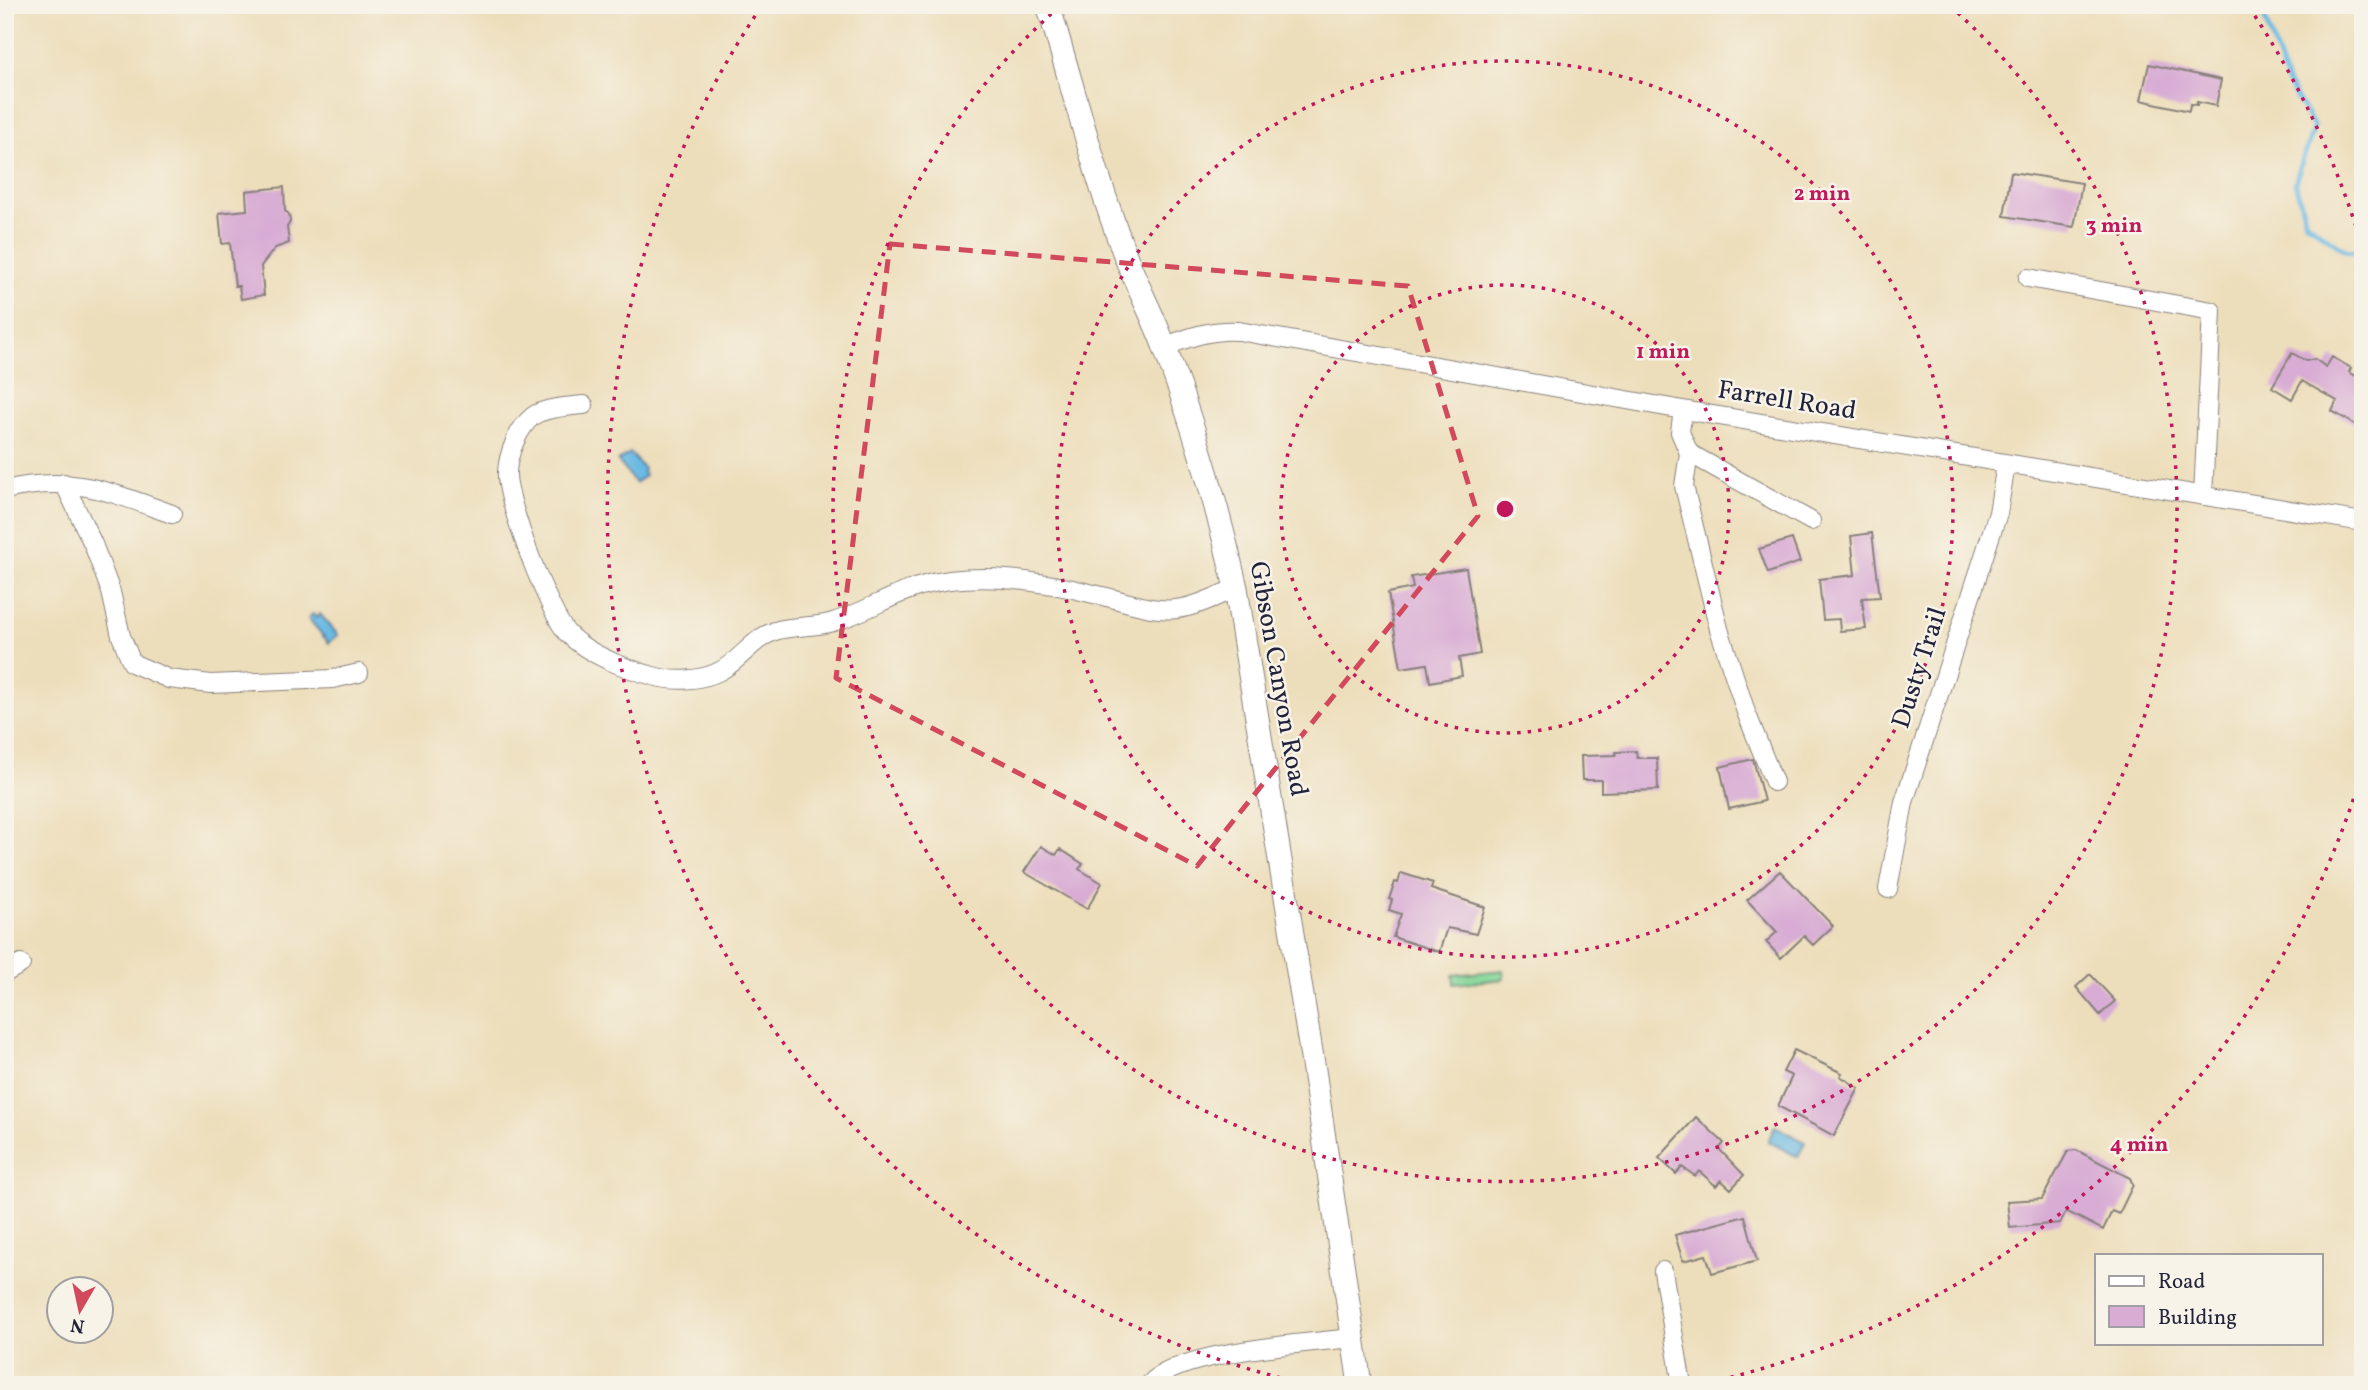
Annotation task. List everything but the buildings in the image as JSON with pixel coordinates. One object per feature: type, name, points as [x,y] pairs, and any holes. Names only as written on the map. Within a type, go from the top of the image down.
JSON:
[{"type":"main road","name":"Gibson Canyon Road","points":[[1048,5],[1114,222],[1164,347],[1214,503],[1236,588],[1314,1070],[1360,1385]]},
{"type":"street","points":[[2028,278],[2212,311],[2203,496]]},
{"type":"street","name":"Farrell Road","points":[[1164,347],[1203,333],[1239,331],[1683,410],[2363,522]]},
{"type":"street","points":[[584,405],[563,407],[534,415],[516,438],[506,474],[520,529],[534,568],[568,634],[617,665],[657,677],[692,679],[721,670],[758,638],[777,630],[831,623],[919,587],[951,580],[1057,584],[1149,607],[1176,609],[1236,588]]},
{"type":"street","points":[[1683,410],[1679,432],[1689,453],[1684,486],[1719,629],[1746,712],[1774,782]]},
{"type":"street","points":[[1689,453],[1811,521]]},
{"type":"street","name":"Dusty Trail","points":[[1888,889],[1904,802],[1998,513],[2006,464]]},
{"type":"street","points":[[5,490],[30,484],[64,483],[100,488],[172,514]]},
{"type":"street","points":[[64,483],[93,544],[111,592],[121,636],[132,663],[169,679],[211,684],[333,679],[359,673]]},
{"type":"street","points":[[5,973],[21,964]]},
{"type":"street","points":[[1663,1271],[1682,1385]]},
{"type":"street","points":[[1149,1385],[1154,1378],[1182,1364],[1255,1350],[1353,1338]]},
{"type":"highlighted area","points":[[890,244],[1408,286],[1478,516],[1197,866],[836,678]]},
{"type":"green space","points":[[1503,970],[1504,979],[1454,984],[1453,975]]},
{"type":"water","points":[[630,453],[644,469],[645,476],[635,483],[618,461]]},
{"type":"water","points":[[313,614],[316,618],[320,614],[338,635],[329,643],[308,618]]},
{"type":"water","points":[[1775,1126],[1805,1142],[1798,1157],[1768,1141]]},
{"type":"waterway","points":[[2260,5],[2287,82],[2314,127],[2295,182],[2306,222],[2345,250],[2363,254]]}]
